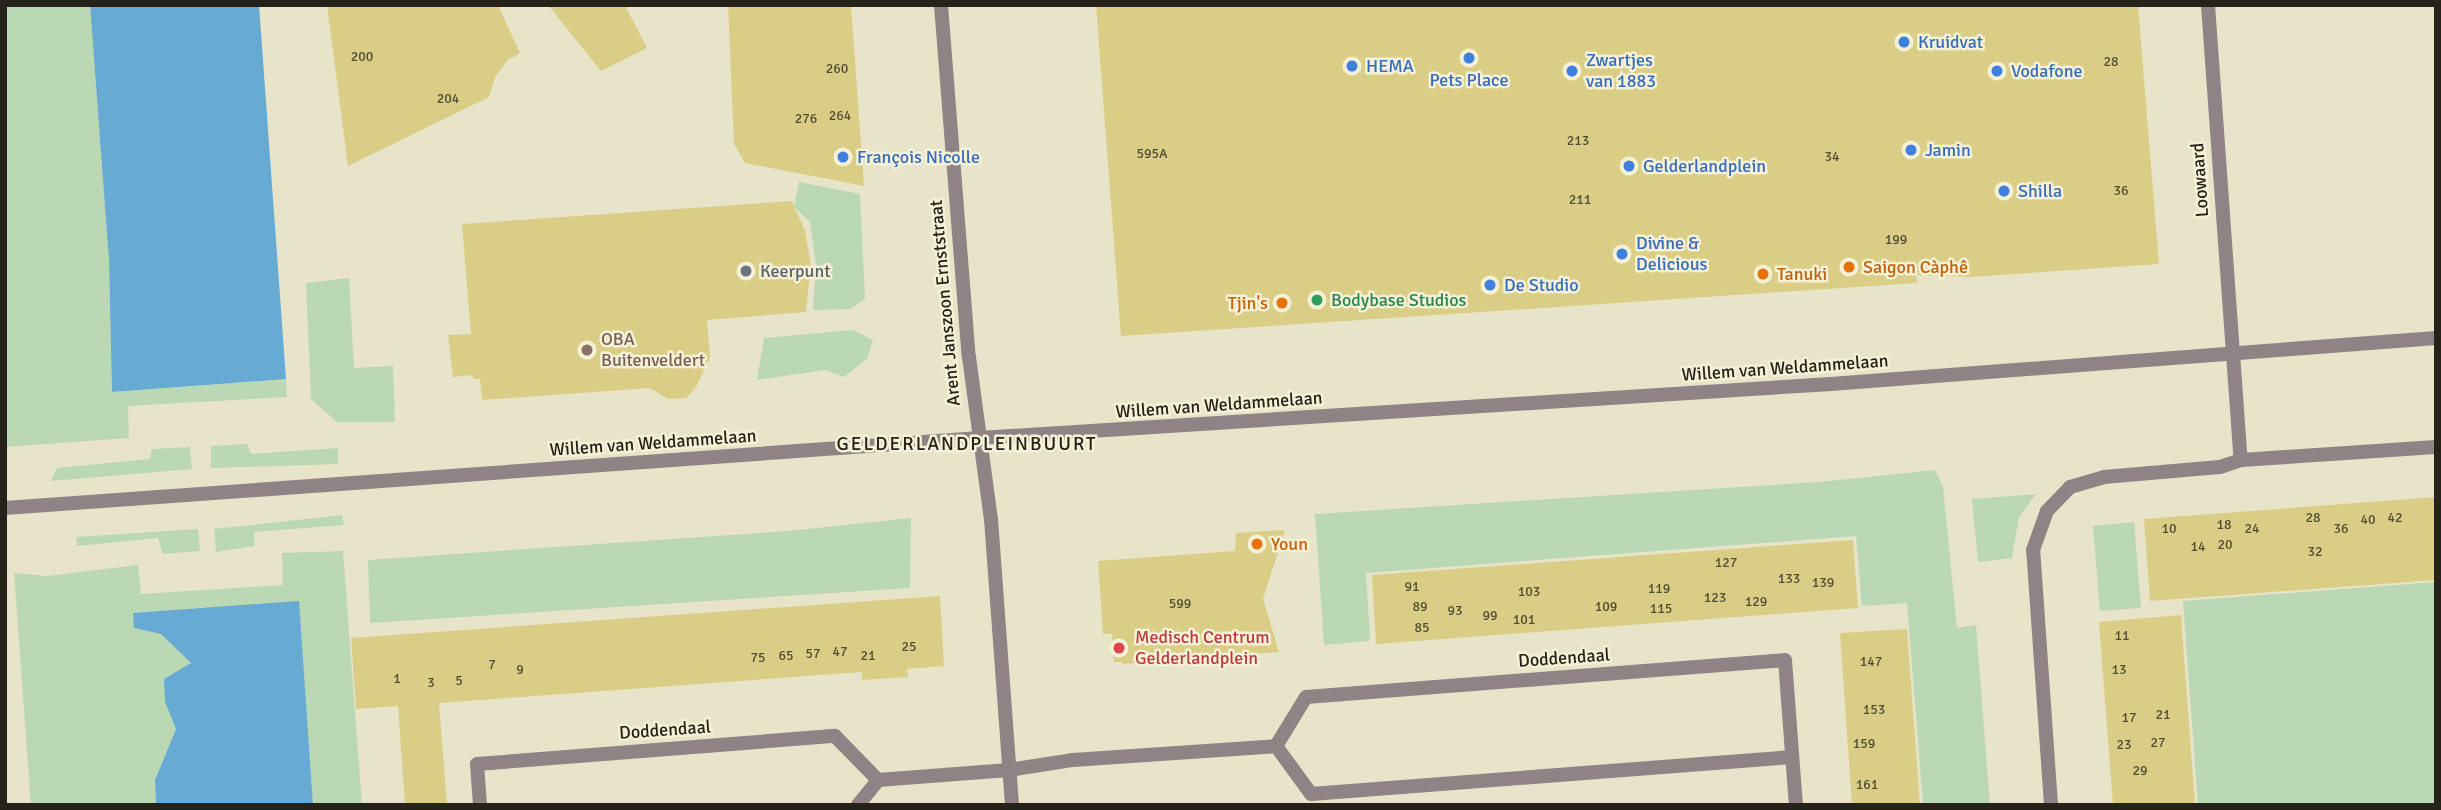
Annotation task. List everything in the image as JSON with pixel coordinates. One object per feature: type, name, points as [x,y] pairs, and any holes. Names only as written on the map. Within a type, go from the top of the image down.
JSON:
[{"type":"street","name":"Arent Janszoon Ernststraat","points":[[941,5],[965,317],[991,519],[1012,805]]},
{"type":"street","name":"Loowaard","points":[[2208,5],[2241,460]]},
{"type":"street","name":"Willem van Weldammelaan","points":[[5,508],[979,438],[1817,385],[2436,338]]},
{"type":"street","points":[[2051,805],[2033,564],[2037,535],[2047,511],[2070,487],[2104,477],[2220,467],[2241,460],[2436,447]]},
{"type":"street","name":"Doddendaal","points":[[1276,746],[1306,697],[1785,660],[1796,805]]},
{"type":"street","name":"Doddendaal","points":[[480,805],[477,764],[835,736],[878,780]]},
{"type":"street","points":[[858,805],[878,780],[1009,770],[1073,760],[1276,746],[1311,794],[1792,757]]},
{"type":"green space","points":[[5,5],[90,5],[109,261],[112,392],[286,379],[287,397],[128,406],[129,438],[5,447]]},
{"type":"green space","points":[[799,182],[860,194],[865,299],[850,309],[813,310],[816,266],[810,222],[794,207]]},
{"type":"green space","points":[[349,278],[354,368],[393,366],[395,422],[337,422],[311,399],[306,283]]},
{"type":"green space","points":[[853,330],[873,340],[867,359],[844,377],[825,370],[757,380],[764,338]]},
{"type":"green space","points":[[247,444],[251,454],[338,448],[338,464],[211,468],[211,446]]},
{"type":"green space","points":[[190,447],[192,469],[51,481],[57,468],[150,459],[152,449]]},
{"type":"green space","points":[[1935,470],[1943,487],[1957,628],[1976,625],[1990,805],[1923,805],[1907,603],[1862,606],[1856,536],[1366,573],[1370,641],[1324,645],[1315,514],[1819,482]]},
{"type":"green space","points":[[2036,494],[2019,517],[2012,558],[1978,562],[1972,499]]},
{"type":"green space","points":[[342,515],[344,525],[254,532],[254,546],[216,552],[214,529]]},
{"type":"green space","points":[[911,518],[910,588],[370,623],[368,560],[788,531]]},
{"type":"green space","points":[[2134,522],[2141,608],[2100,611],[2093,526]]},
{"type":"green space","points":[[198,529],[200,551],[163,554],[158,538],[77,546],[76,537]]},
{"type":"green space","points":[[343,551],[362,805],[313,805],[298,601],[134,628],[161,634],[191,663],[165,702],[176,729],[155,780],[156,805],[31,805],[14,573],[47,576],[138,565],[141,594],[283,585],[282,553]]},
{"type":"green space","points":[[2436,582],[2436,805],[2198,805],[2183,601]]},
{"type":"water","points":[[90,5],[259,5],[286,379],[112,392],[109,261]]},
{"type":"water","points":[[299,601],[313,805],[156,805],[155,780],[176,729],[165,702],[164,679],[191,663],[161,634],[134,628],[133,613]]},
{"type":"building","points":[[327,5],[498,5],[520,53],[508,60],[495,77],[489,97],[348,166]]},
{"type":"building","points":[[548,5],[625,5],[647,48],[601,71]]},
{"type":"building","points":[[728,5],[851,5],[864,186],[745,163],[734,144]]},
{"type":"building","name":"Gelderlandplein","points":[[1096,5],[2138,5],[2159,264],[1971,277],[1916,275],[1917,283],[1121,336]]},
{"type":"building","points":[[792,201],[805,231],[811,264],[806,312],[707,320],[710,357],[696,387],[686,398],[668,399],[650,388],[482,400],[480,379],[473,379],[473,375],[453,377],[448,335],[471,334],[462,224]]},
{"type":"building","points":[[2436,497],[2436,580],[2150,601],[2144,519]]},
{"type":"building","points":[[1285,530],[1263,599],[1279,652],[1122,664],[1114,662],[1112,634],[1103,634],[1098,561],[1235,551],[1236,533]]},
{"type":"building","points":[[1853,540],[1858,608],[1376,644],[1372,575]]},
{"type":"building","points":[[940,596],[944,666],[907,669],[908,677],[862,680],[862,672],[439,703],[447,805],[405,805],[398,706],[356,709],[351,638]]},
{"type":"building","points":[[2181,615],[2195,805],[2113,805],[2099,622]]},
{"type":"building","points":[[1907,629],[1920,805],[1852,805],[1840,633]]},
{"type":"place","name":"Kruidvat","points":[[1904,42]]},
{"type":"place","name":"Pets Place","points":[[1469,58]]},
{"type":"place","name":"HEMA","points":[[1352,66]]},
{"type":"place","name":"Zwartjes van 1883","points":[[1572,71]]},
{"type":"place","name":"Vodafone","points":[[1997,71]]},
{"type":"place","name":"Jamin","points":[[1911,150]]},
{"type":"place","name":"François Nicolle","points":[[843,157]]},
{"type":"place","name":"Gelderlandplein","points":[[1629,166]]},
{"type":"place","name":"Shilla","points":[[2004,191]]},
{"type":"place","name":"Divine & Delicious","points":[[1622,254]]},
{"type":"place","name":"Saigon Càphê","points":[[1849,267]]},
{"type":"place","name":"Keerpunt","points":[[746,271]]},
{"type":"place","name":"Tanuki","points":[[1763,274]]},
{"type":"place","name":"De Studio","points":[[1490,285]]},
{"type":"place","name":"Bodybase Studios","points":[[1317,300]]},
{"type":"place","name":"Tjin's","points":[[1282,303]]},
{"type":"place","name":"OBA Buitenveldert","points":[[587,350]]},
{"type":"place","name":"Youn","points":[[1257,544]]},
{"type":"place","name":"Medisch Centrum Gelderlandplein","points":[[1119,648]]},
{"type":"district","name":"GELDERLANDPLEINBUURT","points":[[967,445]]}]
